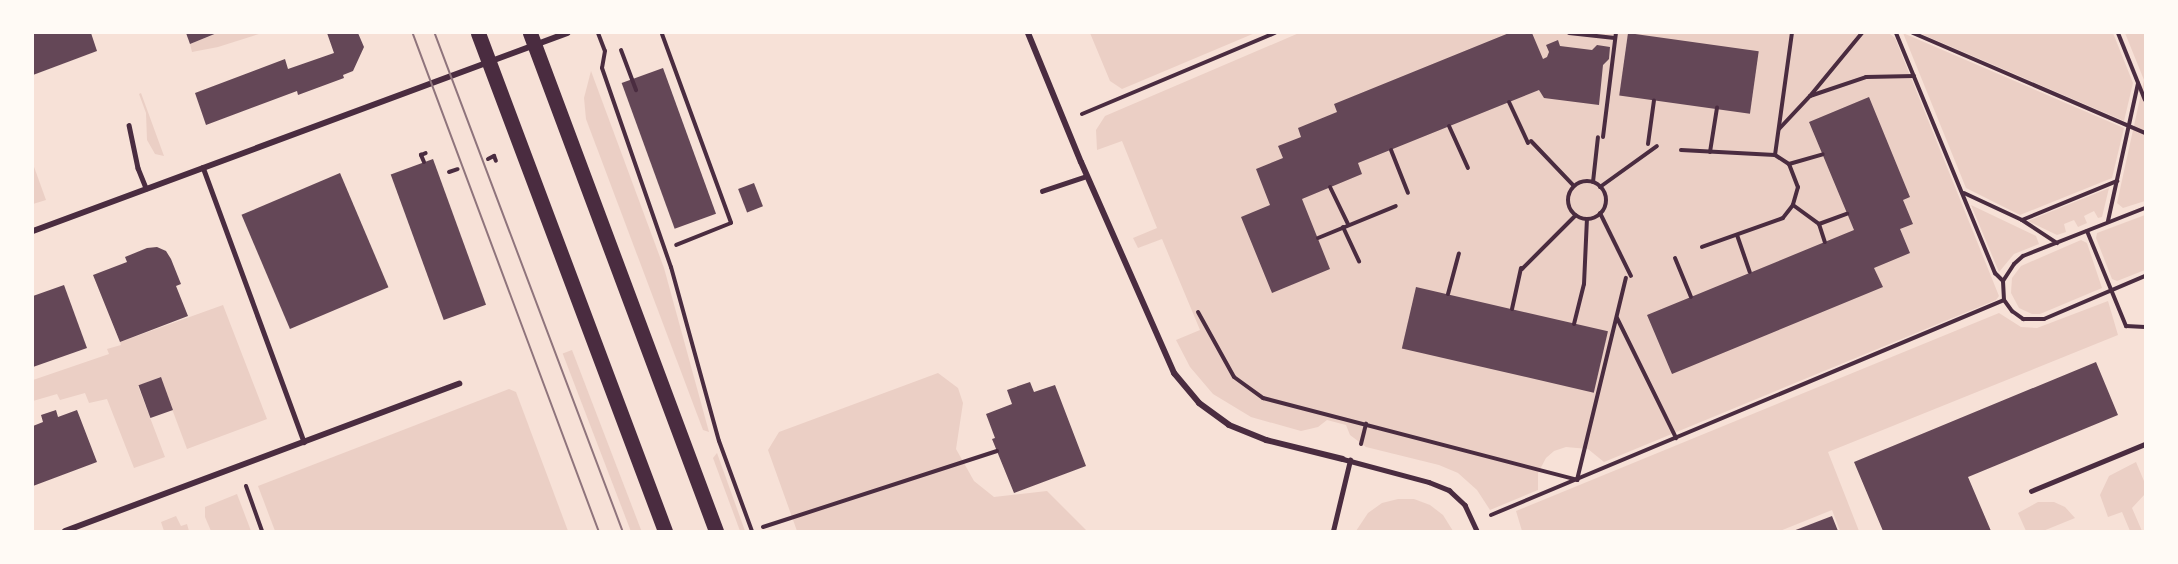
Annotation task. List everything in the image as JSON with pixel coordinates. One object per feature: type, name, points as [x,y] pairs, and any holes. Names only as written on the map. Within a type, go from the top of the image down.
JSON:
[{"type":"main road","points":[[478,33],[665,531]]},
{"type":"main road","points":[[532,39],[716,531]]},
{"type":"street","points":[[33,231],[489,61],[532,39],[567,33]]},
{"type":"street","points":[[1028,33],[1087,176],[1174,373],[1199,403],[1229,425],[1266,440],[1343,459]]},
{"type":"street","points":[[65,531],[459,384]]},
{"type":"lane","points":[[129,125],[138,168],[146,188]]},
{"type":"lane","points":[[203,167],[304,442]]},
{"type":"lane","points":[[1042,191],[1087,176]]},
{"type":"lane","points":[[2031,491],[2145,444]]},
{"type":"lane","points":[[1343,459],[1429,482],[1449,490],[1465,505],[1477,531]]},
{"type":"lane","points":[[1333,531],[1350,460]]},
{"type":"path","points":[[598,33],[605,51],[602,68],[671,267],[718,441],[752,531]]},
{"type":"path","points":[[1065,122],[1275,33]]},
{"type":"path","points":[[1569,33],[1616,36],[1593,182]]},
{"type":"path","points":[[1775,155],[1792,33]]},
{"type":"path","points":[[1779,129],[1810,96],[1862,33]]},
{"type":"path","points":[[1896,33],[1995,273],[2003,281]]},
{"type":"path","points":[[1913,33],[2145,133]]},
{"type":"path","points":[[2118,33],[2145,100]]},
{"type":"path","points":[[662,34],[731,223],[676,245]]},
{"type":"path","points":[[621,50],[636,90]]},
{"type":"path","points":[[1810,96],[1866,77],[1914,76]]},
{"type":"path","points":[[2108,221],[2138,83]]},
{"type":"path","points":[[1648,144],[1654,100]]},
{"type":"path","points":[[1509,102],[1529,142],[1574,186]]},
{"type":"path","points":[[1710,152],[1717,108]]},
{"type":"path","points":[[1449,126],[1468,168]]},
{"type":"path","points":[[1600,186],[1657,146]]},
{"type":"path","points":[[1390,150],[1408,192]]},
{"type":"path","points":[[1681,150],[1775,155],[1789,164],[1798,187],[1793,205],[1783,218],[1702,247]]},
{"type":"path","points":[[424,162],[421,155],[426,153]]},
{"type":"path","points":[[1789,164],[1823,154]]},
{"type":"path","points":[[449,172],[458,169]]},
{"type":"path","points":[[2022,220],[2117,180]]},
{"type":"path","points":[[1583,182],[1593,182],[1600,186],[1605,203],[1600,213],[1587,219],[1576,215],[1568,202],[1574,186],[1583,182]]},
{"type":"path","points":[[1330,186],[1359,262]]},
{"type":"path","points":[[1963,193],[2022,220],[2057,243]]},
{"type":"path","points":[[1793,205],[1818,224],[1825,242]]},
{"type":"path","points":[[1318,238],[1396,206]]},
{"type":"path","points":[[2145,208],[2023,256],[2014,264],[2003,281],[2004,300],[2012,311],[2023,319],[2044,319],[2145,276]]},
{"type":"path","points":[[1577,480],[1616,317],[1629,277],[1600,213]]},
{"type":"path","points":[[1818,224],[1847,214]]},
{"type":"path","points":[[1512,309],[1522,268],[1576,215]]},
{"type":"path","points":[[1574,324],[1584,284],[1587,219]]},
{"type":"path","points":[[2087,231],[2126,326],[2145,327]]},
{"type":"path","points":[[1737,235],[1750,272]]},
{"type":"path","points":[[1448,294],[1459,253]]},
{"type":"path","points":[[1675,258],[1690,297]]},
{"type":"path","points":[[1473,522],[2004,300]]},
{"type":"path","points":[[1198,312],[1234,377],[1263,398],[1577,480]]},
{"type":"path","points":[[1616,317],[1676,438]]},
{"type":"path","points":[[763,527],[997,451]]},
{"type":"path","points":[[252,501],[262,531]]},
{"type":"shaded area","points":[[218,33],[262,33],[218,47],[192,52],[190,44]]},
{"type":"shaded area","points":[[1090,33],[1255,33],[1122,89],[1110,81]]},
{"type":"shaded area","points":[[1299,33],[1889,33],[1895,38],[1999,296],[1996,300],[1604,462],[1588,449],[1566,447],[1554,451],[1546,458],[1538,473],[1538,490],[1490,510],[1477,490],[1458,473],[1439,465],[1366,447],[1350,435],[1346,425],[1327,420],[1318,427],[1301,431],[1251,417],[1213,394],[1190,367],[1176,340],[1200,330],[1162,239],[1138,248],[1133,238],[1157,228],[1122,141],[1097,150],[1096,130],[1105,116]]},
{"type":"shaded area","points":[[1903,33],[2124,128],[2112,178],[2020,215],[1966,188]]},
{"type":"shaded area","points":[[1919,33],[2113,33],[2133,83],[2124,121]]},
{"type":"shaded area","points":[[2125,33],[2145,33],[2145,201],[2123,208],[2117,203],[2144,80]]},
{"type":"shaded area","points":[[591,71],[664,268],[709,432],[703,430],[586,119],[584,98]]},
{"type":"shaded area","points":[[141,93],[164,156],[155,154],[147,140],[146,113],[139,94]]},
{"type":"shaded area","points":[[33,164],[46,200],[33,204]]},
{"type":"shaded area","points":[[2109,188],[2102,217],[2098,218],[2094,211],[2084,216],[2087,223],[2078,227],[2074,220],[2064,224],[2066,232],[2057,235],[2028,221]]},
{"type":"shaded area","points":[[1971,205],[2036,236],[2039,244],[2014,254],[1999,272]]},
{"type":"shaded area","points":[[2145,215],[2145,270],[2117,281],[2112,279],[2096,238],[2097,233]]},
{"type":"shaded area","points":[[2081,240],[2087,243],[2102,288],[2040,314],[2032,314],[2019,308],[2011,293],[2012,278],[2021,266]]},
{"type":"shaded area","points":[[2108,301],[2118,335],[1828,452],[1859,531],[1840,531],[1832,510],[1780,531],[1522,531],[1516,511],[1999,313],[2021,327],[2037,328]]},
{"type":"shaded area","points":[[223,305],[267,419],[187,449],[160,377],[138,386],[165,457],[134,468],[107,399],[89,403],[85,393],[60,400],[57,394],[33,401],[33,380],[109,354],[107,349],[121,345],[120,342]]},
{"type":"shaded area","points":[[572,350],[641,530],[631,531],[563,354]]},
{"type":"shaded area","points":[[938,373],[958,388],[963,403],[956,449],[974,481],[994,497],[1047,491],[1087,531],[797,531],[768,450],[779,432]]},
{"type":"shaded area","points":[[509,389],[516,392],[568,531],[275,531],[258,486]]},
{"type":"shaded area","points":[[717,453],[745,531],[740,531],[713,458]]},
{"type":"shaded area","points":[[2136,462],[2144,481],[2145,494],[2132,508],[2142,531],[2130,531],[2122,512],[2108,517],[2100,495],[2109,476]]},
{"type":"shaded area","points":[[237,494],[251,531],[211,531],[205,517],[205,507]]},
{"type":"shaded area","points":[[1398,499],[1414,499],[1430,505],[1443,515],[1453,531],[1356,531],[1368,513],[1382,503]]},
{"type":"shaded area","points":[[2038,502],[2054,502],[2065,507],[2075,518],[2043,531],[2026,531],[2018,513]]},
{"type":"shaded area","points":[[176,516],[181,526],[187,524],[189,531],[164,531],[161,522]]},
{"type":"building","points":[[33,33],[91,33],[97,51],[33,75]]},
{"type":"building","points":[[186,33],[217,33],[190,44]]},
{"type":"building","points":[[327,33],[358,33],[364,47],[353,71],[343,75],[344,78],[298,95],[297,91],[206,125],[195,93],[285,59],[288,69],[334,53]]},
{"type":"building","points":[[1509,33],[1532,33],[1543,59],[1549,52],[1546,45],[1558,40],[1560,46],[1592,50],[1597,45],[1610,47],[1609,59],[1603,65],[1599,105],[1544,98],[1539,90],[1358,163],[1362,174],[1302,199],[1330,269],[1272,293],[1241,217],[1270,205],[1256,169],[1283,158],[1278,146],[1301,137],[1298,128],[1337,112],[1334,104]]},
{"type":"building","points":[[1628,33],[1759,51],[1750,114],[1619,95]]},
{"type":"building","points":[[663,68],[716,214],[675,229],[622,83]]},
{"type":"building","points":[[1869,97],[1910,197],[1903,200],[1913,224],[1900,229],[1910,253],[1874,268],[1883,287],[1672,374],[1647,315],[1854,230],[1809,122]]},
{"type":"building","points":[[433,159],[486,305],[444,320],[391,174]]},
{"type":"building","points":[[340,173],[388,287],[290,329],[242,215]]},
{"type":"building","points":[[754,183],[763,206],[747,212],[738,189]]},
{"type":"building","points":[[157,247],[166,251],[171,259],[181,284],[176,286],[188,316],[120,342],[93,275],[127,262],[125,257],[147,248]]},
{"type":"building","points":[[64,285],[87,348],[33,367],[33,296]]},
{"type":"building","points":[[1416,287],[1608,331],[1594,393],[1402,348]]},
{"type":"building","points":[[2096,362],[2118,415],[1968,477],[1991,531],[1883,531],[1854,462]]},
{"type":"building","points":[[161,377],[173,410],[150,418],[138,385]]},
{"type":"building","points":[[1030,382],[1034,392],[1055,385],[1086,466],[1014,493],[992,439],[995,438],[986,414],[1012,404],[1007,390]]},
{"type":"building","points":[[56,410],[58,417],[77,410],[97,462],[33,486],[33,426],[43,422],[41,415]]},
{"type":"building","points":[[1832,516],[1838,531],[1793,531]]},
{"type":"tram line","points":[[413,33],[599,531]]},
{"type":"tram line","points":[[435,33],[623,531]]}]
